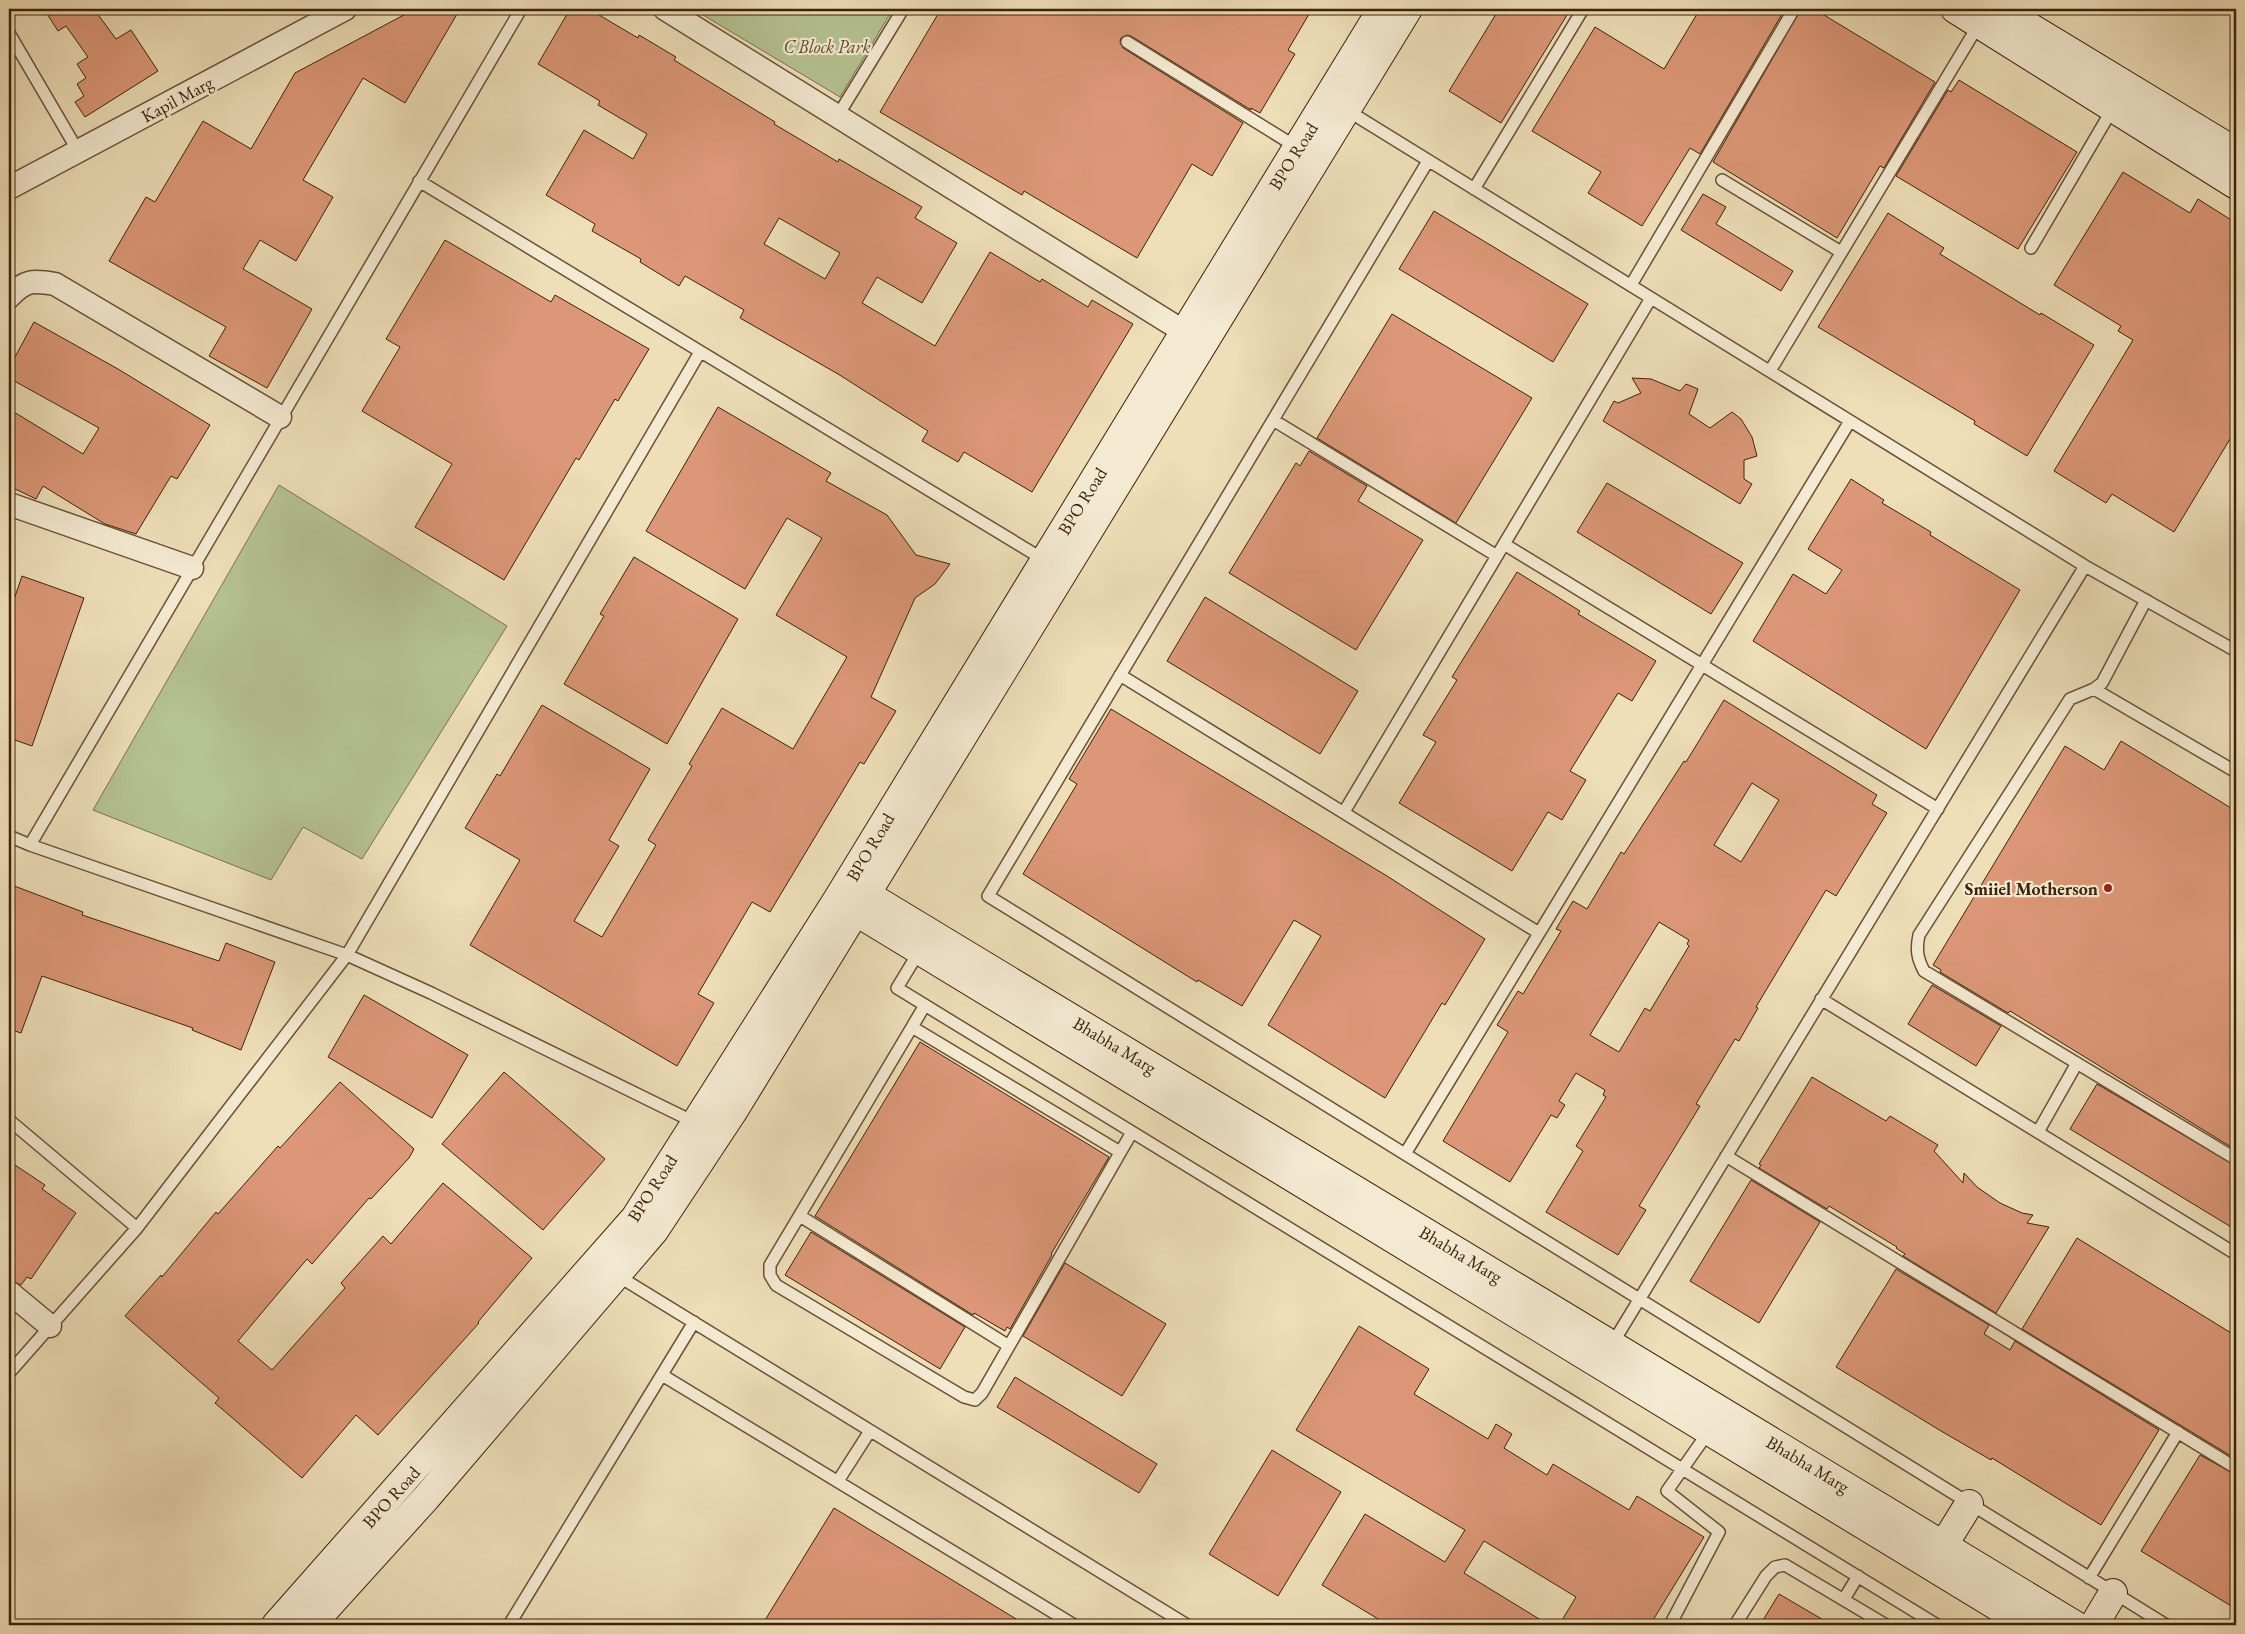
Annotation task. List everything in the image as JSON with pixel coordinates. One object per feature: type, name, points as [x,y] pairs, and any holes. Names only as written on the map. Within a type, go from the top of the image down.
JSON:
[{"type":"street","name":"Kapil Marg","points":[[9,188],[345,9]]},
{"type":"street","points":[[665,9],[1195,338]]},
{"type":"street","name":"BPO Road","points":[[1195,338],[1298,148],[1338,105],[1382,9]]},
{"type":"street","name":"BPO Road","points":[[276,1625],[606,1269],[654,1231],[719,1133],[852,897],[1338,105],[1408,9]]},
{"type":"street","points":[[1955,9],[1990,16],[2236,152]]},
{"type":"street","points":[[1990,16],[2113,108],[2236,185]]},
{"type":"street","points":[[9,297],[18,287],[34,280],[55,284],[280,418]]},
{"type":"street","points":[[9,504],[192,568]]},
{"type":"street","name":"BPO Road","points":[[312,1625],[426,1498],[606,1269],[634,1218],[694,1122],[852,897]]},
{"type":"street","name":"Bhabha Marg","points":[[852,897],[920,950],[1606,1354],[1943,1546],[2075,1625]]},
{"type":"street","name":"Bhabha Marg","points":[[852,897],[1606,1354],[1709,1431],[2028,1625]]},
{"type":"street","points":[[9,1292],[50,1326]]},
{"type":"street","points":[[1943,1546],[1969,1504]]},
{"type":"street","points":[[2094,1625],[2113,1593]]},
{"type":"lane","points":[[30,845],[521,9]]},
{"type":"lane","points":[[837,116],[903,9]]},
{"type":"lane","points":[[1474,189],[1583,9]]},
{"type":"lane","points":[[1631,285],[1794,9]]},
{"type":"lane","points":[[1770,371],[1990,16]]},
{"type":"lane","points":[[9,33],[78,151]]},
{"type":"lane","points":[[1127,42],[1298,148]]},
{"type":"lane","points":[[1338,105],[2085,566],[2236,651]]},
{"type":"lane","points":[[2031,248],[2113,108]]},
{"type":"lane","points":[[1428,161],[988,896],[2166,1625]]},
{"type":"lane","points":[[1722,180],[1842,252]]},
{"type":"lane","points":[[419,181],[1055,566]]},
{"type":"lane","points":[[1344,812],[1651,298]]},
{"type":"lane","points":[[9,1373],[137,1228],[346,955],[700,352]]},
{"type":"lane","points":[[1273,420],[1497,556]]},
{"type":"lane","points":[[1404,1154],[1850,420]]},
{"type":"lane","points":[[1504,544],[1938,809]]},
{"type":"lane","points":[[1606,1354],[2085,566]]},
{"type":"lane","points":[[2146,600],[2102,683],[2094,689],[2070,698],[1919,935],[1917,946],[1918,959],[1924,970],[2236,1159]]},
{"type":"lane","points":[[1120,675],[1539,933]]},
{"type":"lane","points":[[2094,689],[2236,772]]},
{"type":"lane","points":[[9,836],[346,955],[432,993],[719,1133]]},
{"type":"lane","points":[[920,950],[897,988],[1937,1625]]},
{"type":"lane","points":[[1821,999],[2236,1254]]},
{"type":"lane","points":[[925,1005],[770,1265],[770,1275],[776,1285],[964,1397],[975,1400],[982,1393],[1132,1132]]},
{"type":"lane","points":[[912,1027],[1120,1152]]},
{"type":"lane","points":[[2038,1132],[2077,1063]]},
{"type":"lane","points":[[9,1120],[137,1228]]},
{"type":"lane","points":[[1726,1156],[2236,1468]]},
{"type":"lane","points":[[800,1216],[1009,1346]]},
{"type":"lane","points":[[606,1269],[1187,1625]]},
{"type":"lane","points":[[509,1625],[694,1322]]},
{"type":"lane","points":[[662,1374],[1074,1625]]},
{"type":"lane","points":[[838,1481],[870,1431]]},
{"type":"lane","points":[[1670,1625],[1719,1532],[1667,1491],[1684,1470],[1709,1431]]},
{"type":"lane","points":[[2089,1578],[2178,1432]]},
{"type":"lane","points":[[1736,1625],[1766,1576],[1775,1567],[1785,1565],[1886,1625]]},
{"type":"lane","points":[[1844,1599],[1858,1576]]},
{"type":"green space","name":"C Block Park","points":[[693,9],[893,9],[840,97]]},
{"type":"green space","points":[[279,485],[507,626],[362,859],[303,827],[271,880],[93,810]]},
{"type":"building","points":[[44,9],[94,9],[116,39],[131,30],[158,71],[85,117],[75,102],[84,96],[77,84],[86,78],[77,64],[88,57],[66,26],[58,31]]},
{"type":"building","points":[[415,9],[460,9],[405,103],[363,78],[303,180],[333,197],[296,261],[260,240],[243,269],[312,309],[267,388],[209,356],[226,327],[109,261],[146,197],[155,202],[203,121],[251,149],[295,73]]},
{"type":"building","points":[[570,9],[589,9],[638,38],[639,35],[676,57],[674,60],[775,122],[774,124],[838,162],[839,159],[922,207],[915,218],[957,243],[922,303],[877,277],[862,303],[935,346],[990,252],[1040,282],[1042,279],[1088,307],[1092,300],[1133,324],[1032,492],[964,452],[958,462],[922,441],[928,431],[838,374],[740,318],[744,310],[685,276],[679,286],[640,262],[641,259],[592,231],[595,224],[546,195],[584,130],[633,159],[647,134],[598,105],[600,101],[538,64]],"holes":[[[779,218],[840,253],[825,279],[764,244]]]},
{"type":"building","points":[[941,9],[1312,9],[1288,50],[1295,54],[1260,113],[1251,108],[1251,110],[1131,36],[1127,35],[1121,38],[1120,42],[1123,48],[1243,123],[1212,176],[1192,164],[1137,258],[1024,191],[1022,195],[880,112]]},
{"type":"building","points":[[1499,9],[1557,9],[1567,15],[1501,123],[1449,91]]},
{"type":"building","points":[[1700,9],[1785,9],[1700,154],[1690,148],[1642,226],[1588,193],[1601,172],[1532,131],[1595,27],[1664,69]]},
{"type":"building","points":[[1801,9],[1814,9],[1935,82],[1884,168],[1880,166],[1837,238],[1713,162]]},
{"type":"building","points":[[1959,80],[2077,152],[2018,249],[1896,176],[1948,90],[1951,92]]},
{"type":"building","points":[[2123,172],[2190,213],[2198,199],[2236,223],[2236,429],[2174,532],[2112,494],[2106,503],[2054,471],[2133,340],[2118,331],[2121,326],[2054,285]]},
{"type":"building","points":[[1703,194],[1726,207],[1716,224],[1793,271],[1781,291],[1681,230]]},
{"type":"building","points":[[1434,211],[1588,304],[1553,362],[1399,269]]},
{"type":"building","points":[[1888,213],[1944,248],[1940,254],[2040,315],[2041,313],[2094,345],[2027,456],[1974,424],[1975,421],[1818,327]]},
{"type":"building","points":[[445,240],[551,302],[555,295],[649,349],[618,401],[615,399],[579,460],[576,458],[504,580],[415,527],[452,464],[362,411],[400,347],[386,339]]},
{"type":"building","points":[[1392,314],[1532,398],[1456,523],[1317,438]]},
{"type":"building","points":[[34,322],[118,369],[210,425],[177,479],[171,476],[136,534],[105,524],[43,486],[36,499],[9,486],[9,409],[83,454],[99,428],[9,378],[9,368]]},
{"type":"building","points":[[1632,378],[1651,379],[1680,391],[1686,384],[1698,389],[1689,414],[1710,428],[1732,412],[1741,419],[1752,437],[1757,456],[1744,460],[1744,479],[1752,484],[1740,504],[1603,421],[1614,401],[1618,403],[1641,393]]},
{"type":"building","points":[[718,407],[831,473],[826,481],[887,515],[916,555],[950,564],[935,584],[915,598],[871,697],[896,711],[864,764],[860,762],[770,912],[752,902],[698,994],[714,1003],[677,1066],[470,945],[520,860],[465,828],[497,774],[500,776],[542,705],[650,769],[609,840],[619,846],[574,921],[602,937],[656,845],[648,840],[692,766],[689,764],[722,708],[793,749],[847,657],[776,615],[822,538],[787,518],[745,589],[646,531]]},
{"type":"building","points":[[1309,451],[1367,486],[1358,501],[1423,540],[1356,650],[1229,573],[1296,463],[1300,466]]},
{"type":"building","points":[[1851,479],[1884,500],[1882,503],[1931,532],[1930,535],[2020,590],[1926,749],[1753,641],[1793,574],[1826,594],[1842,570],[1808,549]]},
{"type":"building","points":[[1607,483],[1743,563],[1711,614],[1577,532]]},
{"type":"building","points":[[634,557],[738,619],[667,744],[564,684],[604,616],[600,614]]},
{"type":"building","points":[[1517,572],[1580,611],[1578,614],[1656,661],[1632,701],[1618,693],[1570,771],[1586,780],[1562,820],[1548,812],[1512,871],[1399,803],[1436,742],[1423,735],[1457,680],[1452,677]]},
{"type":"building","points":[[22,576],[84,598],[32,746],[9,738],[9,614]]},
{"type":"building","points":[[1205,597],[1358,691],[1320,754],[1167,661]]},
{"type":"building","points":[[1724,700],[1877,795],[1872,804],[1887,813],[1836,896],[1826,890],[1756,1007],[1758,1008],[1739,1041],[1735,1039],[1696,1104],[1700,1106],[1639,1206],[1646,1210],[1618,1255],[1546,1212],[1583,1151],[1576,1146],[1606,1097],[1603,1095],[1605,1090],[1576,1073],[1559,1101],[1565,1105],[1557,1118],[1551,1115],[1510,1182],[1443,1141],[1508,1032],[1497,1025],[1518,991],[1523,994],[1561,931],[1556,929],[1573,901],[1587,909],[1621,852],[1624,854],[1684,761],[1686,762]],"holes":[[[1752,783],[1779,800],[1741,862],[1714,845]],[[1659,922],[1689,940],[1687,944],[1689,946],[1650,1011],[1645,1008],[1619,1052],[1590,1035]]]},
{"type":"building","points":[[1111,709],[1387,876],[1485,939],[1445,1005],[1442,1003],[1385,1098],[1268,1025],[1321,936],[1294,920],[1242,1006],[1198,980],[1197,982],[1023,874],[1077,784],[1069,779]]},
{"type":"building","name":"Smiiel Motherson","points":[[2121,741],[2236,811],[2236,1150],[2010,1011],[2008,1013],[1940,972],[1941,970],[1933,965],[2065,746],[2104,770]]},
{"type":"building","points":[[9,884],[83,912],[82,915],[219,961],[226,943],[275,962],[241,1050],[192,1030],[193,1028],[42,976],[21,1033],[9,1029]]},
{"type":"building","points":[[1932,985],[2001,1026],[1976,1066],[1908,1024]]},
{"type":"building","points":[[364,995],[468,1055],[432,1118],[328,1057]]},
{"type":"building","points":[[920,1042],[1109,1157],[1051,1254],[1010,1329],[1007,1327],[1005,1331],[974,1313],[973,1315],[815,1216]]},
{"type":"building","points":[[504,1072],[605,1159],[543,1230],[442,1144]]},
{"type":"building","points":[[1812,1077],[1886,1121],[1890,1116],[1938,1145],[1934,1151],[1963,1183],[1964,1173],[1977,1187],[2000,1203],[2022,1213],[2033,1215],[2027,1223],[2049,1227],[1996,1313],[1903,1256],[1905,1254],[1897,1247],[1829,1206],[1827,1209],[1759,1168],[1761,1165],[1759,1164]]},
{"type":"building","points":[[340,1082],[414,1149],[409,1158],[371,1199],[369,1198],[312,1264],[307,1259],[238,1341],[272,1370],[345,1288],[341,1283],[383,1236],[391,1244],[443,1183],[532,1258],[479,1323],[378,1435],[356,1415],[302,1478],[215,1403],[219,1398],[125,1316],[161,1275],[162,1277],[216,1212],[218,1214],[278,1146],[280,1148]]},
{"type":"building","points":[[2097,1084],[2236,1166],[2236,1230],[2070,1129]]},
{"type":"building","points":[[9,1161],[45,1185],[42,1189],[76,1213],[31,1279],[27,1277],[21,1285],[9,1279]]},
{"type":"building","points":[[1751,1180],[1820,1222],[1759,1323],[1690,1281]]},
{"type":"building","points":[[811,1232],[965,1327],[940,1369],[785,1275]]},
{"type":"building","points":[[2077,1238],[2236,1336],[2236,1459],[2022,1329]]},
{"type":"building","points":[[1065,1263],[1166,1324],[1122,1396],[1023,1336]]},
{"type":"building","points":[[1896,1269],[1989,1325],[1984,1334],[2010,1350],[2015,1341],[2159,1430],[2101,1525],[1992,1458],[1991,1460],[1941,1431],[1836,1367]]},
{"type":"building","points":[[1359,1326],[1429,1369],[1414,1394],[1488,1439],[1496,1424],[1512,1434],[1504,1448],[1547,1475],[1553,1464],[1629,1510],[1637,1496],[1704,1537],[1650,1625],[1559,1625],[1576,1597],[1484,1541],[1464,1573],[1549,1625],[1388,1625],[1322,1585],[1365,1514],[1445,1562],[1465,1530],[1296,1430]]},
{"type":"building","points":[[1015,1377],[1157,1464],[1139,1493],[997,1407]]},
{"type":"building","points":[[1272,1450],[1341,1492],[1278,1596],[1209,1554]]},
{"type":"building","points":[[2200,1455],[2236,1475],[2236,1609],[2141,1551]]},
{"type":"building","points":[[834,1508],[1026,1625],[762,1625]]},
{"type":"building","points":[[1779,1594],[1832,1625],[1760,1625]]},
{"type":"place","name":"Smiiel Motherson","points":[[2108,888]]}]
